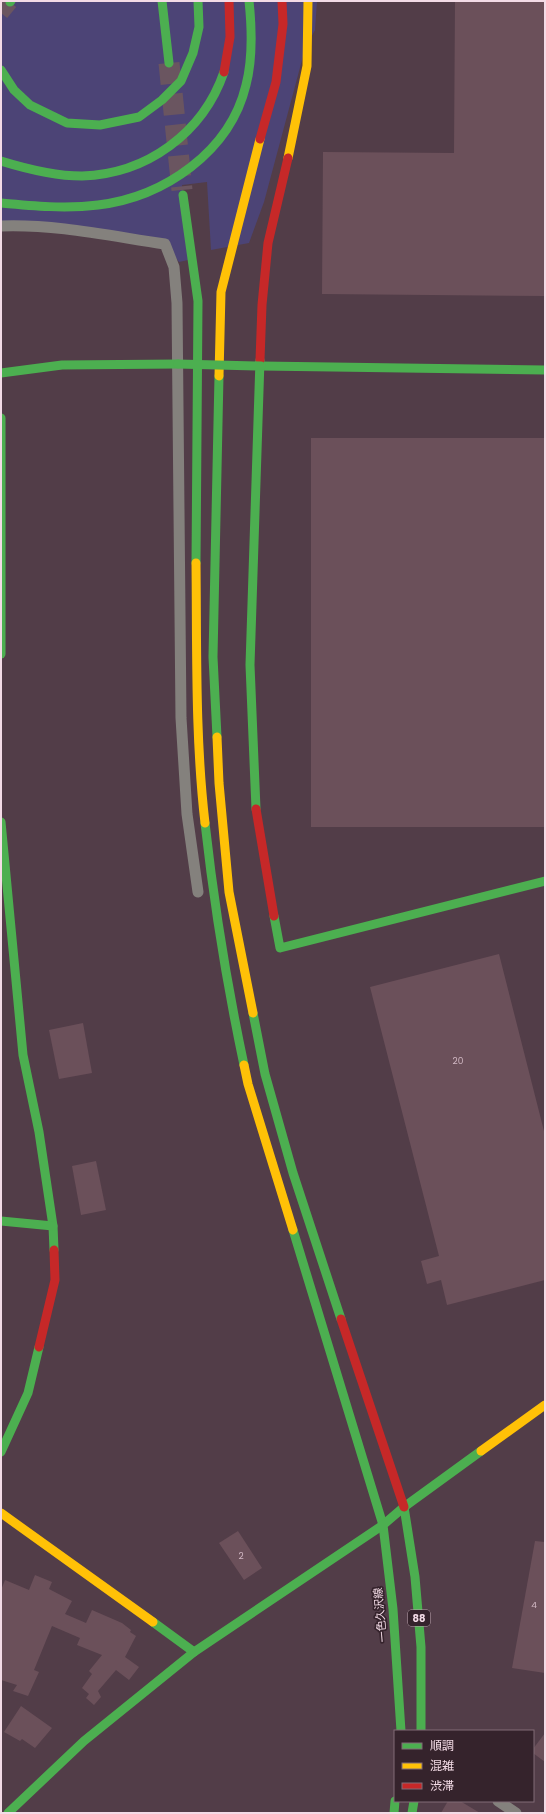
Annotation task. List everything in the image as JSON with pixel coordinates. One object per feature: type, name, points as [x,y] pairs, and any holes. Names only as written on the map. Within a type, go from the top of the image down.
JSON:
[{"type":"main road","points":[[162,1],[169,63]]},
{"type":"main road","points":[[1,70],[14,90],[30,105],[67,123],[100,126],[139,117],[162,100],[180,81],[193,53],[199,27],[198,1]]},
{"type":"main road","points":[[1,161],[27,169],[64,175],[93,175],[126,169],[156,158],[180,140],[200,119],[213,100],[224,73],[229,43],[229,1]]},
{"type":"main road","points":[[1,203],[45,207],[99,205],[126,199],[147,192],[176,178],[195,163],[212,148],[224,133],[239,104],[246,83],[251,53],[252,27],[249,1]]},
{"type":"main road","points":[[282,1],[283,24],[276,82],[247,186],[221,292],[213,657],[219,783],[229,892],[265,1074],[293,1173],[404,1506]]},
{"type":"main road","points":[[308,1],[307,66],[290,150],[268,243],[262,305],[250,665],[255,806],[280,948],[545,881]]},
{"type":"main road","name":"一色久沢線","points":[[183,195],[198,301],[196,466],[197,658],[200,787],[214,903],[230,999],[248,1084],[383,1525],[393,1609],[401,1730]]},
{"type":"main road","points":[[1,373],[62,365],[178,364],[545,370]]},
{"type":"main road","points":[[1,418],[1,654]]},
{"type":"main road","points":[[1,822],[23,1054],[39,1132],[53,1226],[55,1280],[28,1393],[1,1452]]},
{"type":"main road","points":[[1,1221],[53,1226]]},
{"type":"main road","points":[[8,1813],[84,1741],[194,1652],[383,1525],[404,1506],[545,1405]]},
{"type":"main road","name":"88","points":[[404,1506],[415,1577],[421,1647],[421,1730]]},
{"type":"main road","points":[[1,1513],[194,1652]]},
{"type":"main road","points":[[394,1813],[395,1802]]},
{"type":"main road","points":[[412,1813],[414,1802]]},
{"type":"street","points":[[1,226],[43,226],[88,231],[165,244],[174,267],[177,303],[178,364],[181,718],[187,814],[198,892]]},
{"type":"street","points":[[500,1802],[516,1813]]},
{"type":"shaded area","points":[[1,1],[317,1],[315,30],[305,49],[264,202],[249,243],[211,250],[207,182],[182,185],[188,260],[179,262],[165,244],[1,226]]},
{"type":"building","points":[[455,1],[545,1],[545,296],[322,294],[323,152],[454,153]]},
{"type":"building","points":[[311,438],[545,438],[545,827],[311,827]]},
{"type":"building","points":[[499,954],[545,1135],[545,1280],[447,1305],[441,1280],[427,1284],[421,1261],[439,1256],[370,987]]},
{"type":"building","points":[[83,1023],[92,1073],[59,1079],[49,1030]]},
{"type":"building","points":[[96,1161],[106,1210],[81,1215],[72,1166]]},
{"type":"building","points":[[238,1531],[262,1568],[244,1580],[219,1543]]},
{"type":"building","points":[[535,1541],[545,1542],[545,1673],[512,1668]]},
{"type":"building","points":[[35,1575],[52,1582],[49,1589],[72,1601],[65,1614],[86,1623],[92,1610],[122,1623],[136,1636],[125,1657],[139,1667],[129,1680],[116,1670],[98,1691],[101,1697],[94,1705],[86,1698],[89,1694],[82,1688],[92,1674],[89,1671],[102,1655],[77,1645],[80,1638],[52,1626],[34,1670],[39,1672],[28,1696],[13,1691],[17,1685],[1,1680],[1,1590],[5,1580],[29,1590]]},
{"type":"building","points":[[21,1706],[52,1728],[35,1748],[22,1739],[20,1741],[4,1732]]},
{"type":"building","points":[[545,1733],[545,1762],[534,1754],[534,1748]]},
{"type":"building","points":[[447,1802],[462,1802],[480,1813],[441,1813]]},
{"type":"tunnel","points":[[1,13],[10,2]]},
{"type":"tunnel","points":[[169,63],[182,190]]},
{"type":"traffic: fast","points":[[162,1],[169,63]]},
{"type":"traffic: fast","points":[[1,70],[14,90],[30,105],[67,123],[100,125],[139,117],[162,100],[181,81],[193,53],[199,27],[198,1]]},
{"type":"traffic: fast","points":[[1,203],[62,207],[98,205],[123,200],[147,192],[170,181],[191,167],[210,150],[225,131],[238,109],[246,85],[250,64],[251,22],[249,1]]},
{"type":"traffic: fast","points":[[1,161],[41,172],[72,176],[106,173],[129,167],[150,158],[170,146],[187,131],[202,114],[215,94],[224,72]]},
{"type":"traffic: fast","points":[[183,195],[198,301],[196,563]]},
{"type":"traffic: fast","points":[[256,809],[250,665],[260,360]]},
{"type":"traffic: fast","points":[[1,373],[62,365],[178,364]]},
{"type":"traffic: fast","points":[[178,364],[261,366]]},
{"type":"traffic: fast","points":[[261,366],[545,370]]},
{"type":"traffic: fast","points":[[217,737],[213,657],[219,376]]},
{"type":"traffic: fast","points":[[1,418],[1,654]]},
{"type":"traffic: fast","points":[[1,822],[23,1055],[39,1132],[53,1226],[54,1250]]},
{"type":"traffic: fast","points":[[205,823],[212,884],[232,1005],[244,1065]]},
{"type":"traffic: fast","points":[[274,916],[280,948],[545,881]]},
{"type":"traffic: fast","points":[[253,1013],[265,1074],[293,1173],[341,1319]]},
{"type":"traffic: fast","points":[[1,1221],[53,1226]]},
{"type":"traffic: fast","points":[[293,1230],[383,1525]]},
{"type":"traffic: fast","points":[[1,1452],[28,1393],[39,1347]]},
{"type":"traffic: fast","points":[[401,1730],[393,1609],[383,1525],[404,1507],[481,1451]]},
{"type":"traffic: fast","points":[[404,1507],[415,1577],[421,1647],[421,1730]]},
{"type":"traffic: fast","points":[[8,1813],[84,1741],[194,1652],[383,1525]]},
{"type":"traffic: fast","points":[[153,1622],[194,1652]]},
{"type":"traffic: fast","points":[[394,1813],[395,1802]]},
{"type":"traffic: fast","points":[[412,1813],[414,1802]]},
{"type":"traffic: slow","points":[[288,158],[307,66],[308,1]]},
{"type":"traffic: slow","points":[[219,376],[221,292],[260,139]]},
{"type":"traffic: slow","points":[[196,563],[198,726],[205,823]]},
{"type":"traffic: slow","points":[[217,737],[219,783],[229,892],[253,1013]]},
{"type":"traffic: slow","points":[[244,1065],[248,1084],[293,1230]]},
{"type":"traffic: slow","points":[[481,1451],[545,1405]]},
{"type":"traffic: slow","points":[[1,1513],[153,1622]]},
{"type":"traffic: jam","points":[[224,72],[230,37],[229,1]]},
{"type":"traffic: jam","points":[[260,139],[276,82],[283,24],[282,1]]},
{"type":"traffic: jam","points":[[260,360],[262,305],[268,243],[288,158]]},
{"type":"traffic: jam","points":[[256,809],[274,916]]},
{"type":"traffic: jam","points":[[39,1347],[55,1280],[54,1250]]},
{"type":"traffic: jam","points":[[341,1319],[404,1507]]}]
